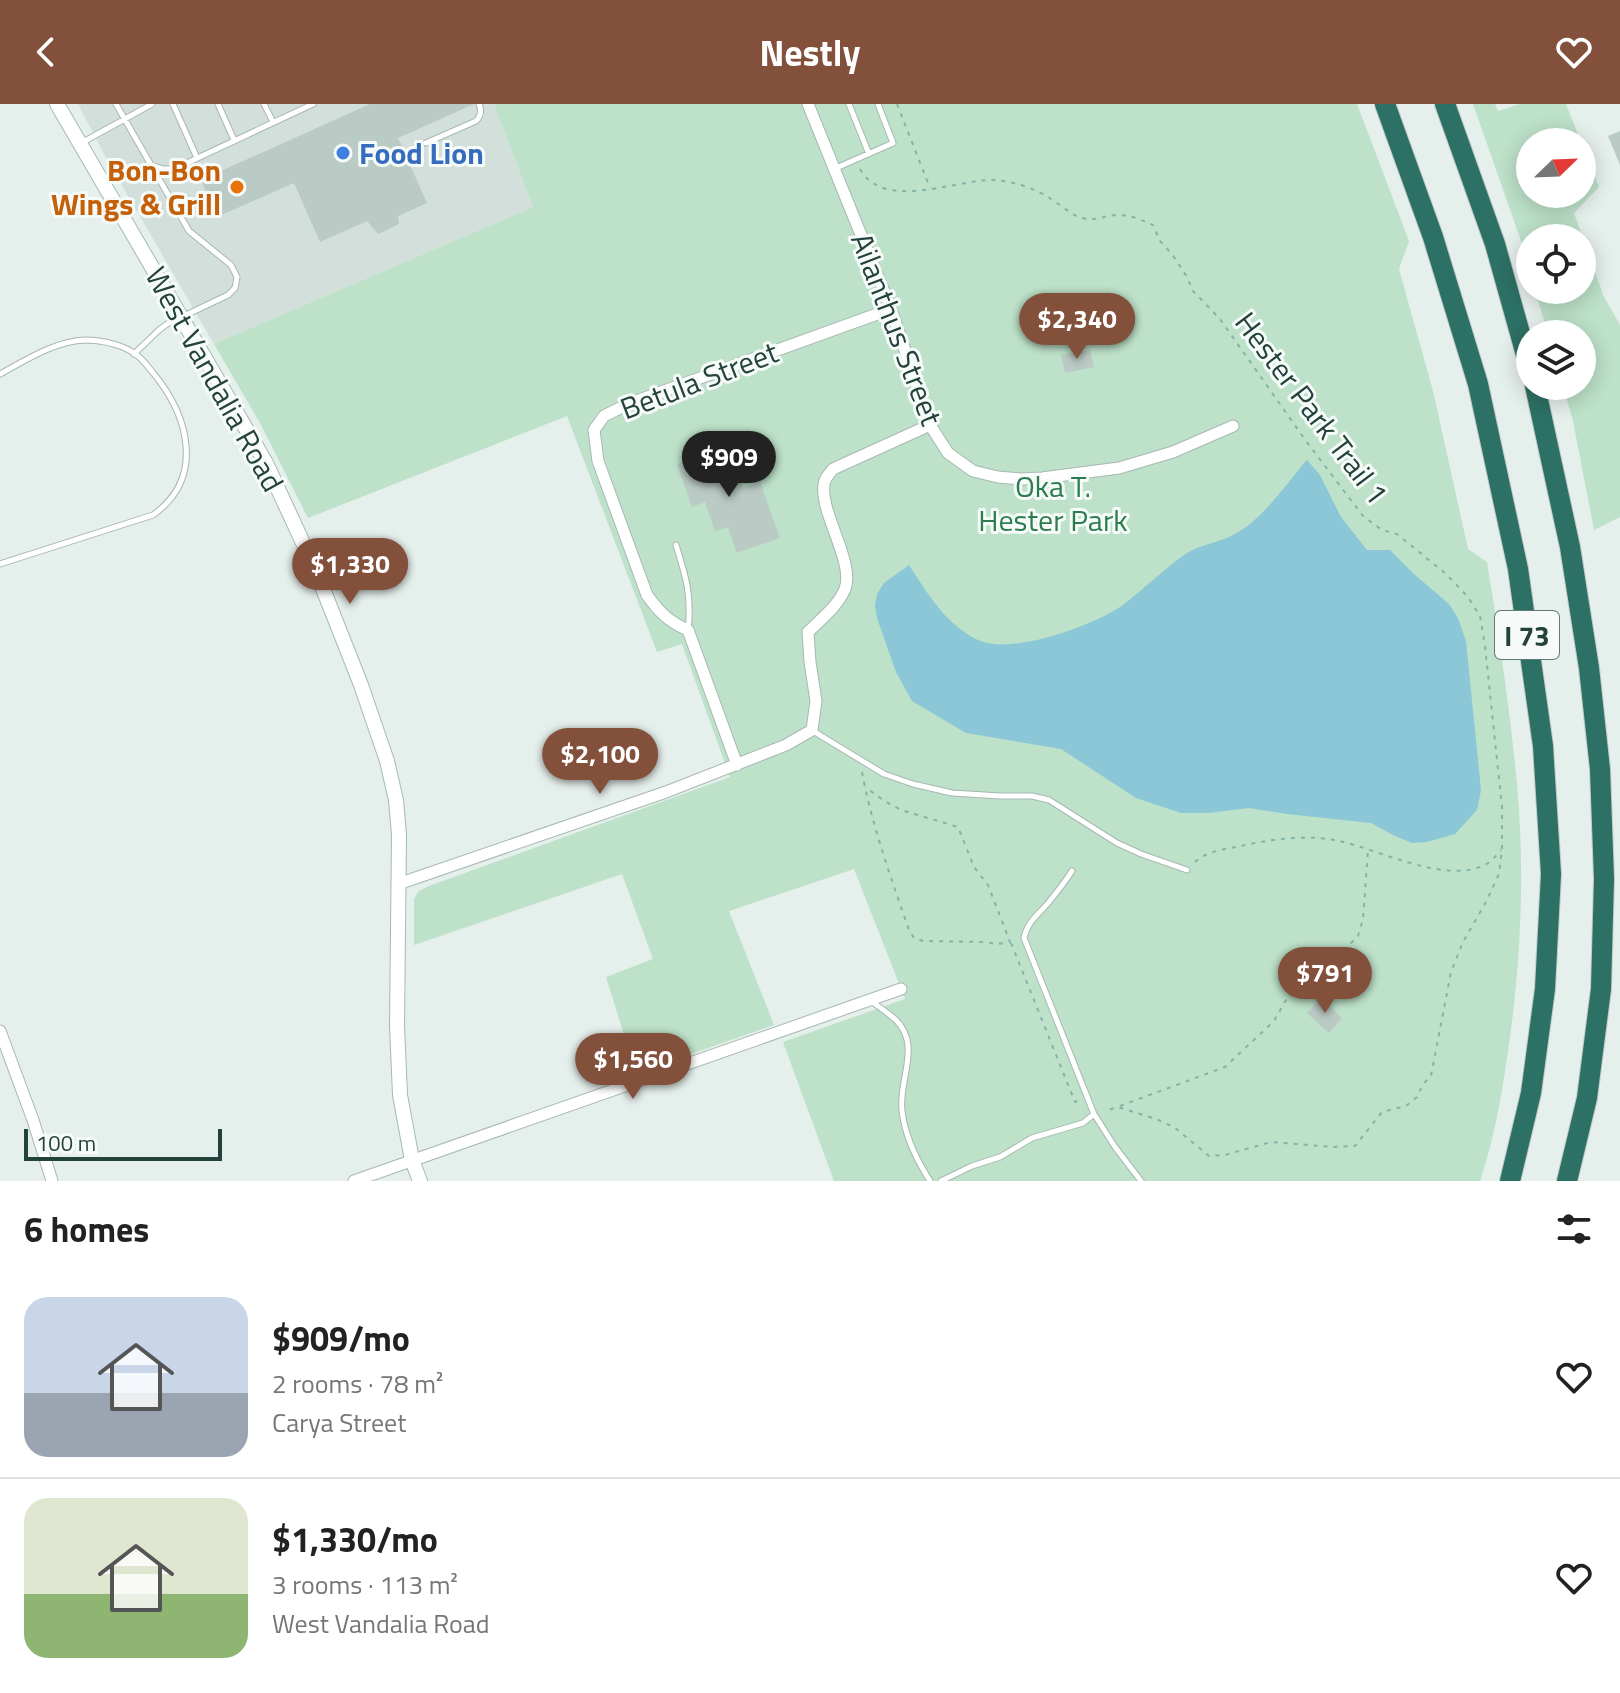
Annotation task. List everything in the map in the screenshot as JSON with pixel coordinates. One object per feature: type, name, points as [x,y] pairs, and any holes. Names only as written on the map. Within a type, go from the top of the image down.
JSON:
[{"type":"highway","name":"I 73","points":[[1385,104],[1433,237],[1478,384],[1518,569],[1543,746],[1551,874],[1545,989],[1531,1093],[1510,1181]]},
{"type":"highway","points":[[1445,104],[1495,244],[1516,320]]},
{"type":"highway","name":"I 73","points":[[1538,400],[1570,547],[1589,668],[1600,769],[1604,879],[1601,989],[1587,1098],[1567,1181]]},
{"type":"street","name":"West Vandalia Road","points":[[57,104],[266,463],[316,571],[387,761],[396,800],[399,835],[397,1026],[400,1095],[412,1160],[420,1181]]},
{"type":"street","name":"Ailanthus Street","points":[[808,104],[891,309],[930,425],[948,453],[973,471],[998,477],[1021,479],[1098,472],[1173,452],[1233,426]]},
{"type":"street","name":"Betula Street","points":[[688,630],[660,613],[647,595],[598,461],[594,430],[604,416],[628,404],[891,309]]},
{"type":"street","points":[[398,884],[666,792],[786,745],[812,730],[816,701],[808,632],[840,600],[847,585],[844,562],[825,500],[824,483],[833,469],[930,425]]},
{"type":"street","points":[[688,630],[737,765]]},
{"type":"street","points":[[354,1181],[901,989]]},
{"type":"street","points":[[0,1031],[52,1181]]},
{"type":"lane","points":[[116,104],[189,231],[231,265],[237,277],[235,288],[228,295],[159,330],[134,354]]},
{"type":"lane","points":[[80,144],[152,104]]},
{"type":"lane","points":[[173,104],[197,158]]},
{"type":"lane","points":[[218,104],[234,140]]},
{"type":"lane","points":[[264,104],[273,122]]},
{"type":"lane","points":[[151,165],[174,169],[312,104]]},
{"type":"lane","points":[[426,143],[476,121],[480,116],[479,104]]},
{"type":"lane","points":[[849,104],[869,154]]},
{"type":"lane","points":[[834,169],[893,143],[878,104]]},
{"type":"lane","points":[[0,374],[67,342],[87,340],[109,343],[134,354],[140,357],[164,387],[179,415],[187,463],[181,484],[165,506],[153,515],[0,564]]},
{"type":"lane","points":[[676,545],[691,606],[688,630]]},
{"type":"lane","points":[[812,730],[884,774],[913,784],[952,793],[1032,796],[1049,800],[1117,843],[1187,870]]},
{"type":"lane","points":[[1072,871],[1031,921],[1024,938],[1094,1114],[1141,1181]]},
{"type":"lane","points":[[870,1000],[896,1020],[908,1039],[909,1056],[902,1109],[911,1148],[930,1181]]},
{"type":"lane","points":[[941,1181],[1000,1157],[1032,1138],[1083,1123],[1094,1114]]},
{"type":"path","points":[[897,104],[930,189]]},
{"type":"path","name":"Hester Park Trail 1","points":[[860,169],[866,179],[892,190],[913,192],[992,180],[1021,185],[1046,196],[1079,218],[1093,220],[1117,215],[1138,218],[1153,225],[1193,291],[1220,319],[1363,516],[1382,530],[1397,534],[1446,574],[1468,597],[1480,616],[1502,807],[1499,874],[1463,942],[1451,972],[1431,1076],[1417,1097],[1406,1106],[1382,1112],[1355,1146],[1271,1142],[1225,1155],[1209,1156],[1174,1127],[1118,1107]]},
{"type":"path","points":[[860,759],[879,842],[914,938],[923,941],[1010,942]]},
{"type":"path","points":[[865,787],[901,810],[958,827],[974,867],[988,885],[1075,1102],[1087,1097]]},
{"type":"path","points":[[1187,870],[1202,856],[1263,841],[1306,838],[1339,841],[1424,866],[1458,871],[1489,862],[1502,849]]},
{"type":"path","points":[[1094,1114],[1225,1067],[1274,1021],[1290,993],[1358,936],[1363,919],[1368,850]]},
{"type":"shaded area","points":[[78,104],[494,104],[533,207],[214,344]]},
{"type":"green space","name":"Oka T. Hester Park","points":[[494,104],[1357,104],[1409,241],[1399,269],[1433,391],[1468,549],[1487,562],[1511,728],[1521,851],[1519,951],[1503,1084],[1480,1181],[834,1181],[783,1042],[905,999],[854,869],[729,911],[774,1025],[636,1073],[606,977],[653,959],[622,874],[414,945],[414,899],[419,891],[730,777],[682,644],[657,652],[567,416],[308,518],[260,423],[214,344],[533,207]]},
{"type":"green space","points":[[1473,104],[1495,104],[1498,111],[1520,104],[1566,104],[1575,128],[1516,128],[1516,208],[1579,208],[1574,213],[1578,224],[1516,224],[1516,227]]},
{"type":"green space","points":[[1596,275],[1604,297],[1620,325],[1620,517],[1594,530],[1567,400],[1596,400],[1596,320],[1544,320],[1539,304],[1596,304]]},
{"type":"water","points":[[1307,460],[1320,475],[1341,517],[1367,550],[1390,550],[1449,604],[1458,618],[1466,641],[1481,790],[1477,810],[1455,834],[1412,843],[1371,823],[1249,808],[1181,813],[1136,798],[1061,749],[966,733],[912,701],[896,672],[875,605],[884,583],[909,565],[947,617],[978,640],[1011,644],[1052,636],[1110,613],[1184,555],[1229,537],[1245,527],[1265,510]]},
{"type":"building","points":[[370,104],[474,104],[398,138],[427,203],[398,216],[399,224],[378,234],[367,221],[320,242],[294,183],[217,217],[201,180]]},
{"type":"building","points":[[1620,131],[1620,165],[1608,136]]},
{"type":"building","points":[[1090,350],[1094,367],[1065,373],[1061,355]]},
{"type":"building","points":[[727,446],[743,488],[760,482],[780,538],[737,553],[728,527],[715,531],[705,502],[692,507],[677,464]]},
{"type":"building","points":[[1321,998],[1342,1018],[1329,1033],[1307,1013]]},
{"type":"place","name":"Food Lion","points":[[343,153]]},
{"type":"place","name":"Bon-Bon Wings & Grill","points":[[237,187]]}]
